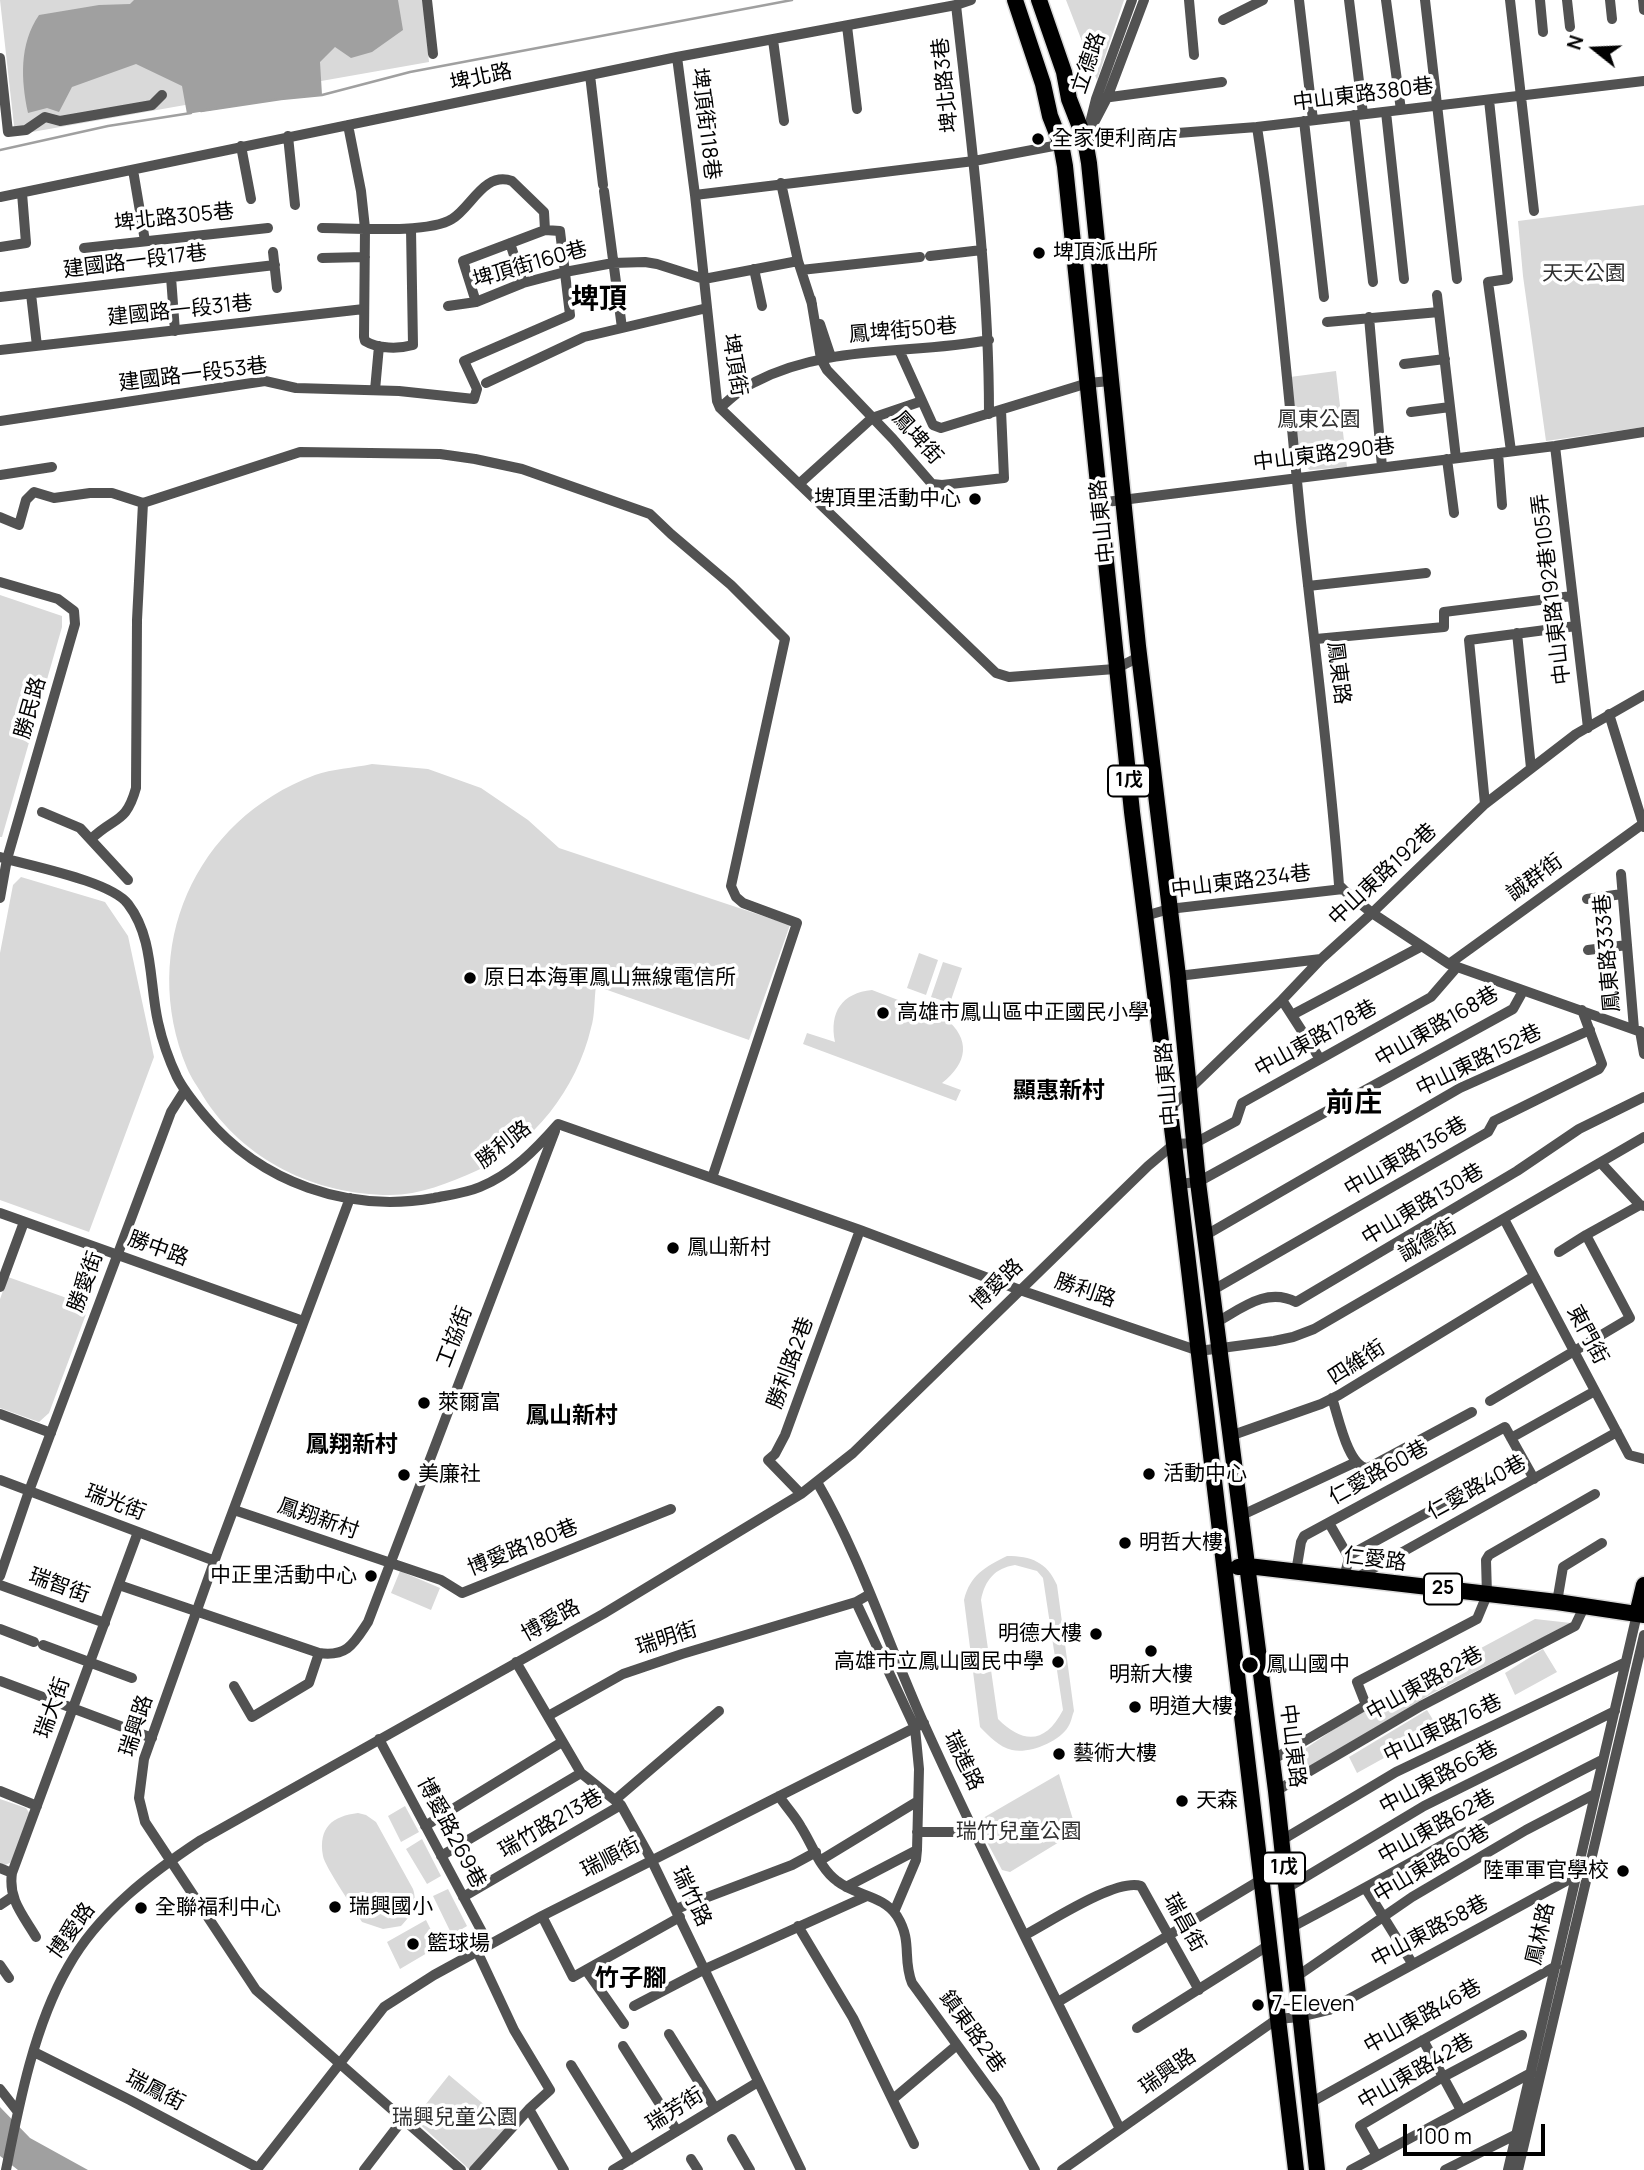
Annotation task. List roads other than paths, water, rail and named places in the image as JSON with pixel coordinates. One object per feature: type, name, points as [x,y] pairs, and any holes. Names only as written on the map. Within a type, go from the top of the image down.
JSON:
[{"type":"main road","name":"中山東路","points":[[1015,0],[1061,144],[1088,383],[1115,669],[1296,2170]]},
{"type":"main road","name":"中山東路","points":[[1039,0],[1064,72],[1069,99],[1086,140],[1122,500],[1178,976],[1198,1182],[1282,1840],[1317,2170]]},
{"type":"main road","name":"仁愛路","points":[[1225,1568],[1248,1566],[1557,1602],[1641,1615]]},
{"type":"main road","name":"鳳林路","points":[[1641,1615],[1644,1585]]},
{"type":"street","points":[[428,0],[433,54]]},
{"type":"street","name":"埤北路","points":[[0,197],[677,57],[971,0]]},
{"type":"street","name":"立德路","points":[[1086,140],[1132,0]]},
{"type":"street","points":[[1101,99],[1144,0]]},
{"type":"street","points":[[1189,0],[1194,55]]},
{"type":"street","points":[[1223,20],[1263,0]]},
{"type":"street","points":[[1299,0],[1324,297]]},
{"type":"street","points":[[1349,0],[1373,282]]},
{"type":"street","points":[[1386,0],[1401,110]]},
{"type":"street","points":[[1425,0],[1457,279]]},
{"type":"street","points":[[1510,0],[1534,211]]},
{"type":"street","points":[[1540,0],[1543,32]]},
{"type":"street","points":[[1567,0],[1570,27]]},
{"type":"street","points":[[1611,0],[1612,19]]},
{"type":"street","points":[[1643,0],[1644,10]]},
{"type":"street","name":"埤北路3巷","points":[[956,5],[974,161]]},
{"type":"street","points":[[847,26],[857,109]]},
{"type":"street","points":[[773,40],[783,121]]},
{"type":"street","name":"埤頂街118巷","points":[[677,57],[695,195]]},
{"type":"street","points":[[0,58],[8,132],[26,130],[45,117],[60,121],[152,105],[162,95]]},
{"type":"street","points":[[590,75],[622,328]]},
{"type":"street","name":"中山東路380巷","points":[[1086,140],[1257,127],[1644,81]]},
{"type":"street","points":[[1101,99],[1222,82]]},
{"type":"street","points":[[1489,100],[1508,279],[1488,282],[1510,451]]},
{"type":"street","points":[[1386,112],[1404,279]]},
{"type":"street","points":[[348,125],[365,228],[365,341],[379,346],[413,345],[411,229]]},
{"type":"street","name":"鳳東路","points":[[1257,127],[1270,212],[1308,586],[1316,639],[1339,885],[1343,889]]},
{"type":"street","points":[[288,136],[295,205]]},
{"type":"street","points":[[695,195],[974,161],[1086,140]]},
{"type":"street","points":[[241,146],[251,199]]},
{"type":"street","points":[[974,161],[989,340],[989,414]]},
{"type":"street","points":[[133,170],[145,241]]},
{"type":"street","points":[[322,229],[411,229],[436,226],[453,219],[485,185],[508,179],[544,212],[545,230]]},
{"type":"street","name":"鳳埤街","points":[[781,183],[799,265],[835,381],[893,439],[925,478],[932,484],[942,485],[1004,478],[1001,410]]},
{"type":"street","points":[[0,247],[26,243],[22,193]]},
{"type":"street","name":"埤頂街","points":[[695,195],[717,401],[720,408],[996,673],[1009,677],[1115,669],[1139,657]]},
{"type":"street","name":"埤北路305巷","points":[[83,248],[268,228]]},
{"type":"street","points":[[476,302],[463,261],[545,230],[560,231],[565,272]]},
{"type":"street","points":[[510,243],[523,283]]},
{"type":"street","points":[[704,279],[754,269],[982,250]]},
{"type":"street","points":[[273,252],[276,288]]},
{"type":"street","points":[[322,258],[365,257]]},
{"type":"street","name":"埤頂街160巷","points":[[448,306],[476,302],[523,283],[565,272],[613,263],[657,264],[704,279]]},
{"type":"street","name":"建國路一段17巷","points":[[0,298],[275,265]]},
{"type":"street","points":[[754,269],[762,306]]},
{"type":"street","name":"建國路一段53巷","points":[[0,421],[265,382],[296,388],[375,390],[474,399],[477,389],[464,361],[570,315],[565,272]]},
{"type":"street","points":[[171,277],[175,331]]},
{"type":"street","points":[[31,294],[37,346]]},
{"type":"street","points":[[1437,295],[1450,407],[1454,513]]},
{"type":"street","points":[[486,383],[584,337],[707,308]]},
{"type":"street","name":"建國路一段31巷","points":[[0,351],[364,309]]},
{"type":"street","points":[[1327,322],[1439,312]]},
{"type":"street","points":[[1369,317],[1382,467]]},
{"type":"street","name":"鳳埤街50巷","points":[[720,408],[752,383],[826,358],[989,340]]},
{"type":"street","points":[[375,390],[379,346]]},
{"type":"street","points":[[799,484],[872,418],[922,401],[899,350]]},
{"type":"street","points":[[1404,364],[1445,359]]},
{"type":"street","name":"鳳埤街","points":[[922,401],[933,425],[941,428],[1088,383],[1110,380]]},
{"type":"street","points":[[1411,412],[1450,407]]},
{"type":"street","name":"中山東路290巷","points":[[1098,503],[1555,446],[1644,432]]},
{"type":"street","name":"中山東路192巷105弄","points":[[1555,446],[1588,728]]},
{"type":"street","points":[[0,517],[19,526],[26,500],[34,492],[54,498],[112,493],[143,503],[300,452],[440,454],[522,469],[650,514],[731,585],[785,639],[731,886],[736,897],[743,903],[797,923],[712,1178]]},
{"type":"street","points":[[1498,453],[1502,505]]},
{"type":"street","points":[[0,475],[52,467]]},
{"type":"street","points":[[91,839],[104,826],[121,818],[128,810],[135,788],[137,620],[143,503]]},
{"type":"street","points":[[1308,586],[1426,573]]},
{"type":"street","name":"勝民路","points":[[0,582],[58,599],[74,611],[75,624],[4,858],[0,898]]},
{"type":"street","points":[[1316,639],[1444,627],[1444,612],[1572,596]]},
{"type":"street","points":[[1485,804],[1469,640],[1576,626]]},
{"type":"street","points":[[1517,634],[1531,768]]},
{"type":"street","name":"中山東路192巷","points":[[1169,1109],[1321,959],[1373,913],[1485,804],[1576,733],[1644,695]]},
{"type":"street","points":[[1609,714],[1644,825]]},
{"type":"street","points":[[42,812],[80,828],[128,880]]},
{"type":"street","name":"誠群街","points":[[1453,965],[1644,825]]},
{"type":"street","name":"勝利路","points":[[4,858],[101,887],[118,895],[128,904],[146,941],[158,1022],[178,1079],[214,1127],[258,1164],[280,1177],[350,1198],[383,1202],[458,1194],[481,1187],[533,1152],[558,1124],[860,1230],[1020,1290],[1199,1351],[1220,1349]]},
{"type":"street","name":"鳳東路333巷","points":[[1620,874],[1627,945],[1644,1054]]},
{"type":"street","points":[[1343,889],[1373,913],[1453,965],[1639,1031]]},
{"type":"street","name":"中山東路234巷","points":[[1144,916],[1169,909],[1343,889]]},
{"type":"street","points":[[1587,899],[1622,894]]},
{"type":"street","points":[[1588,950],[1627,945]]},
{"type":"street","points":[[1292,1015],[1422,946]]},
{"type":"street","points":[[1178,976],[1321,959]]},
{"type":"street","name":"中山東路178巷","points":[[1195,1143],[1236,1121],[1242,1103],[1248,1099],[1431,997],[1453,965]]},
{"type":"street","name":"中山東路168巷","points":[[1178,1184],[1198,1182],[1513,1009],[1523,991]]},
{"type":"street","points":[[1282,1000],[1320,1059]]},
{"type":"street","name":"中山東路136巷","points":[[1213,1290],[1488,1132],[1494,1121],[1599,1069],[1602,1064],[1582,1010]]},
{"type":"street","name":"中山東路152巷","points":[[1206,1235],[1460,1088],[1590,1030]]},
{"type":"street","name":"勝愛街","points":[[0,1576],[29,1491],[171,1112],[185,1090]]},
{"type":"street","name":"中山東路130巷","points":[[1217,1322],[1258,1300],[1278,1296],[1296,1302],[1517,1171],[1580,1129],[1644,1097]]},
{"type":"street","name":"工協街","points":[[319,1653],[335,1655],[352,1646],[368,1622],[558,1124]]},
{"type":"street","name":"誠德街","points":[[1220,1349],[1293,1337],[1314,1329],[1644,1137]]},
{"type":"street","points":[[1174,1144],[1195,1143]]},
{"type":"street","name":"博愛路","points":[[6,2170],[34,2052],[51,2002],[68,1966],[90,1934],[114,1907],[171,1859],[201,1840],[603,1614],[801,1494],[853,1453],[1148,1166],[1174,1144]]},
{"type":"street","points":[[1559,1252],[1642,1206],[1601,1163]]},
{"type":"street","name":"瑞興路","points":[[350,1198],[144,1759],[139,1798],[145,1822],[256,1990],[461,2170]]},
{"type":"street","name":"勝中路","points":[[0,1213],[303,1321]]},
{"type":"street","name":"東門街","points":[[1504,1219],[1629,1455],[1644,1459]]},
{"type":"street","points":[[0,1287],[24,1222]]},
{"type":"street","name":"勝利路2巷","points":[[801,1494],[768,1460],[775,1454],[785,1435],[860,1230]]},
{"type":"street","points":[[1490,1401],[1630,1318],[1586,1235]]},
{"type":"street","name":"四維街","points":[[1356,1462],[1348,1448],[1332,1398],[1534,1276]]},
{"type":"street","points":[[1534,1479],[1511,1438],[1595,1391]]},
{"type":"street","points":[[1230,1436],[1332,1398]]},
{"type":"street","points":[[1240,1516],[1356,1462],[1363,1468],[1368,1468],[1472,1412]]},
{"type":"street","points":[[0,1414],[51,1433]]},
{"type":"street","name":"仁愛路60巷","points":[[1296,1572],[1302,1538],[1505,1427],[1511,1438]]},
{"type":"street","name":"仁愛路40巷","points":[[1350,1578],[1617,1432]]},
{"type":"street","points":[[1349,1556],[1523,1460]]},
{"type":"street","name":"瑞光街","points":[[0,1480],[215,1561]]},
{"type":"street","name":"瑞進路","points":[[817,1482],[870,1594],[919,1726],[976,1832],[1120,2129]]},
{"type":"street","points":[[1272,1760],[1366,1705],[1357,1682],[1478,1619],[1487,1595],[1486,1560],[1489,1555],[1595,1494]]},
{"type":"street","name":"博愛路180巷","points":[[389,1564],[441,1580],[462,1593],[671,1509]]},
{"type":"street","name":"鳳翔新村","points":[[234,1510],[389,1564]]},
{"type":"street","points":[[1329,1523],[1349,1556],[1350,1578]]},
{"type":"street","name":"瑞大街","points":[[12,1897],[12,1872],[138,1532]]},
{"type":"street","points":[[1557,1602],[1563,1567],[1602,1543]]},
{"type":"street","name":"瑞智街","points":[[0,1586],[105,1623]]},
{"type":"street","points":[[119,1586],[319,1653],[309,1682],[252,1717],[234,1686]]},
{"type":"street","name":"瑞明街","points":[[548,1716],[623,1674],[856,1602],[870,1594]]},
{"type":"street","points":[[779,1796],[828,1873],[846,1887],[884,1903],[894,1912],[916,1860],[919,1726],[856,1602]]},
{"type":"street","name":"中山東路82巷","points":[[1276,1791],[1421,1706],[1575,1626],[1584,1606]]},
{"type":"street","name":"鳳林路","points":[[1508,2170],[1602,1760],[1626,1662],[1641,1615]]},
{"type":"street","points":[[0,1629],[132,1678]]},
{"type":"street","name":"鳳林路","points":[[1518,2170],[1644,1635]]},
{"type":"street","name":"瑞竹路","points":[[516,1662],[581,1773],[618,1803],[652,1859],[801,2170]]},
{"type":"street","name":"中山東路76巷","points":[[1282,1840],[1396,1772],[1626,1662]]},
{"type":"street","points":[[0,1681],[152,1738]]},
{"type":"street","name":"中山東路66巷","points":[[1287,1888],[1424,1806],[1615,1711]]},
{"type":"street","name":"瑞竹路213巷","points":[[463,1897],[618,1803],[719,1712]]},
{"type":"street","name":"瑞順街","points":[[340,2061],[384,2007],[434,1975],[652,1859],[919,1726]]},
{"type":"street","name":"博愛路269巷","points":[[379,1739],[489,1945]]},
{"type":"street","points":[[425,1826],[562,1742]]},
{"type":"street","name":"中山東路62巷","points":[[1290,1928],[1366,1889],[1538,1792],[1602,1760]]},
{"type":"street","points":[[441,1856],[581,1773]]},
{"type":"street","points":[[0,1791],[37,1805]]},
{"type":"street","name":"中山東路60巷","points":[[1296,1976],[1412,1897],[1514,1837],[1595,1794]]},
{"type":"street","points":[[542,1916],[573,1978],[678,1913],[819,1856],[918,1801]]},
{"type":"street","points":[[918,1832],[976,1832]]},
{"type":"street","points":[[846,1887],[917,1850]]},
{"type":"street","points":[[0,1868],[12,1872]]},
{"type":"street","name":"中山東路58巷","points":[[1300,2017],[1329,2010],[1577,1875]]},
{"type":"street","points":[[1058,2002],[1262,1879]]},
{"type":"street","name":"瑞昌街","points":[[1026,1935],[1116,1886],[1135,1884],[1141,1886],[1199,1990]]},
{"type":"street","points":[[1366,1889],[1412,1963]]},
{"type":"street","points":[[634,2006],[705,1969],[866,1896]]},
{"type":"street","points":[[0,1905],[12,1897],[36,1937]]},
{"type":"street","name":"鎮東路2巷","points":[[894,1912],[907,1937],[906,1962],[912,1983],[998,2101],[1035,2170]]},
{"type":"street","points":[[798,1926],[853,2018],[914,2144]]},
{"type":"street","points":[[1137,2028],[1269,1945]]},
{"type":"street","points":[[474,2170],[529,2109],[550,2091],[514,2030],[477,1951]]},
{"type":"street","points":[[0,1965],[9,1978]]},
{"type":"street","name":"中山東路46巷","points":[[1310,2103],[1556,1966]]},
{"type":"street","points":[[586,1970],[624,2024]]},
{"type":"street","points":[[1277,2019],[1300,2017]]},
{"type":"street","name":"瑞興路","points":[[1062,2170],[1277,2019]]},
{"type":"street","points":[[669,2034],[715,2108]]},
{"type":"street","name":"中山東路42巷","points":[[1377,2156],[1360,2126],[1522,2035]]},
{"type":"street","points":[[1423,2040],[1461,2110]]},
{"type":"street","points":[[893,2099],[957,2045]]},
{"type":"street","points":[[623,2046],[677,2131]]},
{"type":"street","name":"瑞鳳街","points":[[34,2052],[260,2169],[340,2061]]},
{"type":"street","points":[[571,2065],[630,2160]]},
{"type":"street","points":[[1351,2170],[1531,2073]]},
{"type":"street","name":"瑞芳街","points":[[613,2170],[758,2082]]},
{"type":"street","points":[[0,2089],[17,2116]]},
{"type":"street","points":[[529,2109],[564,2170]]},
{"type":"street","points":[[364,2170],[404,2118]]},
{"type":"street","points":[[1445,2170],[1517,2134]]},
{"type":"street","points":[[732,2138],[750,2170]]},
{"type":"street","points":[[691,2159],[698,2170]]},
{"type":"waterway","points":[[201,111],[322,95],[410,72],[792,0]]},
{"type":"waterway","points":[[0,150],[108,126],[191,113]]},
{"type":"place","name":"全家便利商店","points":[[1038,139]]},
{"type":"place","name":"埤頂派出所","points":[[1039,253]]},
{"type":"place","name":"埤頂里活動中心","points":[[975,499]]},
{"type":"place","name":"原日本海軍鳳山無線電信所","points":[[470,978]]},
{"type":"place","name":"高雄市鳳山區中正國民小學","points":[[883,1013]]},
{"type":"place","name":"鳳山新村","points":[[673,1248]]},
{"type":"place","name":"萊爾富","points":[[424,1403]]},
{"type":"place","name":"活動中心","points":[[1149,1474]]},
{"type":"place","name":"美廉社","points":[[404,1475]]},
{"type":"place","name":"明哲大樓","points":[[1125,1543]]},
{"type":"place","name":"中正里活動中心","points":[[371,1576]]},
{"type":"place","name":"明德大樓","points":[[1096,1634]]},
{"type":"place","name":"明新大樓","points":[[1151,1651]]},
{"type":"place","name":"高雄市立鳳山國民中學","points":[[1058,1662]]},
{"type":"place","name":"鳳山國中","points":[[1250,1665]]},
{"type":"place","name":"明道大樓","points":[[1135,1707]]},
{"type":"place","name":"藝術大樓","points":[[1059,1754]]},
{"type":"place","name":"天森","points":[[1182,1801]]},
{"type":"place","name":"陸軍軍官學校","points":[[1623,1871]]},
{"type":"place","name":"瑞興國小","points":[[335,1907]]},
{"type":"place","name":"全聯福利中心","points":[[141,1908]]},
{"type":"place","name":"籃球場","points":[[413,1944]]},
{"type":"place","name":"7-Eleven","points":[[1258,2005]]},
{"type":"district","name":"埤頂","points":[[599,300]]},
{"type":"district","name":"顯惠新村","points":[[1059,1092]]},
{"type":"district","name":"前庄","points":[[1354,1104]]},
{"type":"district","name":"鳳山新村","points":[[572,1417]]},
{"type":"district","name":"鳳翔新村","points":[[352,1446]]},
{"type":"district","name":"竹子腳","points":[[631,1979]]},
{"type":"park label","name":"天天公園","points":[[1584,274]]},
{"type":"park label","name":"鳳東公園","points":[[1319,420]]},
{"type":"park label","name":"瑞竹兒童公園","points":[[1019,1832]]},
{"type":"park label","name":"瑞興兒童公園","points":[[455,2118]]}]
